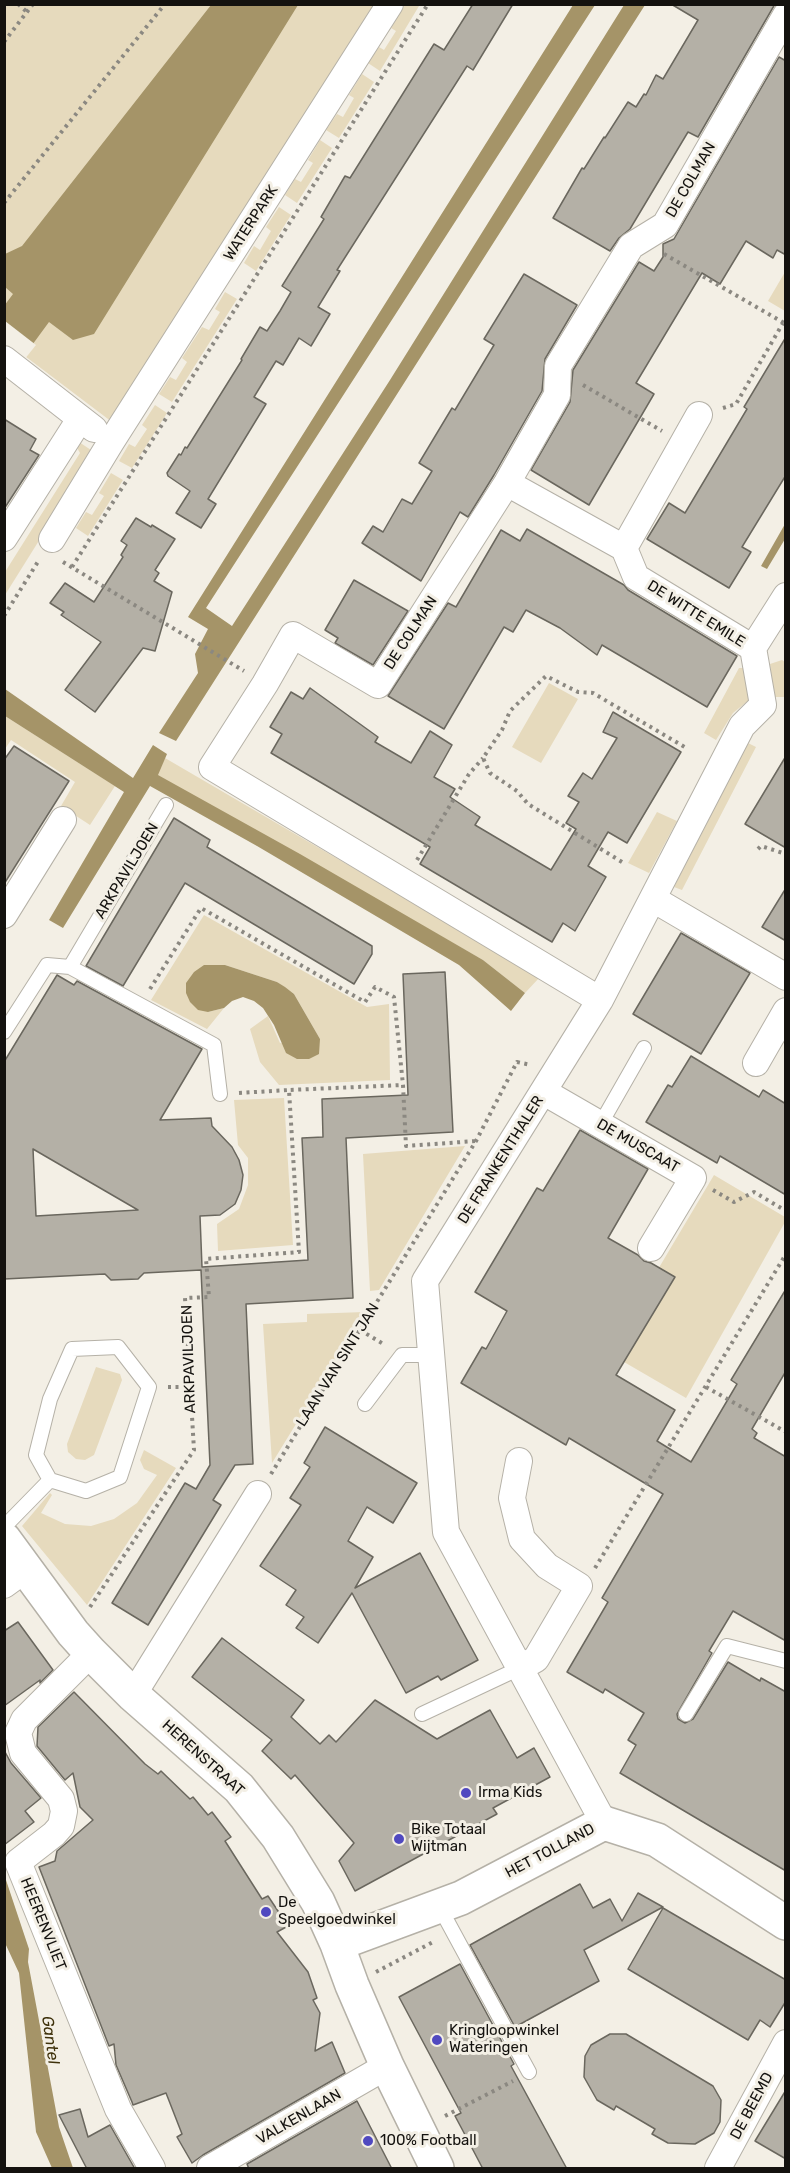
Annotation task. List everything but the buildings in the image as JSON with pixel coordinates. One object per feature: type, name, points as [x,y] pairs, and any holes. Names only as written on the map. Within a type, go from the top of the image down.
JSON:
[{"type":"street","name":"WATERPARK","points":[[48,545],[390,4]]},
{"type":"street","name":"DE COLMAN","points":[[600,999],[212,767],[293,635],[378,685],[507,483],[557,395],[558,370],[631,246],[665,225],[786,15]]},
{"type":"street","points":[[14,366],[111,442]]},
{"type":"street","points":[[507,483],[624,549],[699,415]]},
{"type":"street","points":[[4,538],[80,419]]},
{"type":"street","name":"DE WITTE EMILE","points":[[624,549],[636,577],[753,648],[786,596]]},
{"type":"street","points":[[753,648],[774,708]]},
{"type":"street","name":"DE FRANKENTHALER","points":[[604,1823],[446,1532],[425,1281],[600,999],[742,726],[774,708]]},
{"type":"street","points":[[4,915],[63,820]]},
{"type":"street","points":[[653,899],[786,977]]},
{"type":"street","points":[[756,1062],[786,1011]]},
{"type":"street","name":"DE MUSCAAT","points":[[550,1081],[600,1125],[693,1178],[651,1248]]},
{"type":"street","points":[[519,1461],[512,1498],[522,1539],[547,1566],[579,1586],[536,1659],[520,1668]]},
{"type":"street","points":[[133,1695],[258,1494]]},
{"type":"street","name":"HERENSTRAAT","points":[[4,1539],[15,1577],[133,1695],[239,1788],[279,1838],[318,1902],[338,1944],[352,1984],[387,2066],[437,2169]]},
{"type":"street","name":"HEERENVLIET","points":[[82,1643],[24,1720],[18,1733],[24,1753],[61,1799],[64,1811],[61,1826],[54,1834],[18,1862],[118,2109],[152,2169]]},
{"type":"street","name":"HET TOLLAND","points":[[338,1944],[461,1898],[604,1823],[657,1840],[786,1923]]},
{"type":"street","name":"DE BEEMD","points":[[718,2169],[786,2043]]},
{"type":"street","name":"VALKENLAAN","points":[[215,2167],[387,2066]]},
{"type":"lane","name":"ARKPAVILJOEN","points":[[70,967],[166,805]]},
{"type":"lane","points":[[4,1032],[47,965],[70,967],[214,1045],[220,1094]]},
{"type":"lane","points":[[600,1125],[644,1048]]},
{"type":"lane","points":[[118,1347],[149,1387],[120,1477],[87,1491],[50,1480],[36,1455],[50,1399],[72,1349],[118,1347]]},
{"type":"lane","points":[[365,1404],[402,1355],[431,1355]]},
{"type":"lane","points":[[4,1527],[50,1480]]},
{"type":"lane","points":[[686,1714],[728,1646],[786,1660]]},
{"type":"lane","points":[[422,1714],[520,1668]]},
{"type":"lane","points":[[439,1906],[530,2072]]},
{"type":"path","points":[[18,4],[27,12]]},
{"type":"path","points":[[4,42],[33,4]]},
{"type":"path","points":[[4,203],[165,4]]},
{"type":"path","points":[[72,567],[428,4]]},
{"type":"path","points":[[641,240],[784,323],[736,404],[699,415]]},
{"type":"path","points":[[558,370],[683,443]]},
{"type":"path","points":[[4,616],[48,545],[72,567],[238,668]]},
{"type":"path","points":[[404,882],[469,774],[502,730],[510,711],[546,675],[578,692],[593,693],[688,749]]},
{"type":"path","points":[[483,758],[490,773],[517,790],[528,804],[622,862]]},
{"type":"path","points":[[758,849],[761,846],[786,854]]},
{"type":"path","points":[[139,1006],[201,908],[364,1002],[375,987],[394,997],[403,1085],[406,1146],[476,1141]]},
{"type":"path","name":"LAAN VAN SINT JAN","points":[[258,1494],[476,1141],[518,1062],[550,1081]]},
{"type":"path","points":[[220,1094],[403,1085]]},
{"type":"path","name":"ARKPAVILJOEN","points":[[82,1643],[194,1450],[185,1298],[208,1297],[206,1259],[299,1252],[290,1090]]},
{"type":"path","points":[[693,1178],[734,1202],[754,1192],[786,1211]]},
{"type":"path","points":[[579,1586],[592,1573],[786,1254]]},
{"type":"path","points":[[360,1330],[402,1355]]},
{"type":"path","points":[[706,1387],[786,1432]]},
{"type":"path","points":[[436,2121],[530,2072]]},
{"type":"shaded area","points":[[4,5],[375,5],[112,422],[5,341]]},
{"type":"shaded area","points":[[211,5],[298,5],[94,334],[73,340],[49,322],[5,382],[4,306],[13,294],[5,287],[5,254],[22,246]]},
{"type":"shaded area","points":[[405,5],[419,6],[380,71],[368,63],[379,47],[384,50],[396,31],[391,28]]},
{"type":"shaded area","points":[[573,5],[595,5],[206,608],[232,626],[390,380],[624,5],[645,5],[176,741],[159,733],[198,673],[195,654],[208,629],[188,617]]},
{"type":"shaded area","points":[[362,74],[374,82],[339,138],[326,130],[337,114],[343,117],[354,98],[349,95]]},
{"type":"shaded area","points":[[320,140],[332,148],[297,203],[285,195],[295,179],[301,182],[313,163],[308,160]]},
{"type":"shaded area","points":[[279,207],[291,215],[256,271],[244,263],[254,246],[260,250],[271,231],[266,227]]},
{"type":"shaded area","points":[[785,272],[785,311],[768,301]]},
{"type":"shaded area","points":[[225,292],[237,299],[172,402],[159,394],[170,377],[176,380],[187,362],[182,358],[202,327],[209,330],[220,312],[215,309]]},
{"type":"shaded area","points":[[155,405],[167,413],[132,468],[119,461],[129,444],[135,447],[147,429],[142,425]]},
{"type":"shaded area","points":[[79,442],[91,450],[90,459],[5,595],[5,572],[80,453],[76,446]]},
{"type":"shaded area","points":[[111,473],[123,480],[88,536],[76,528],[86,512],[92,515],[104,496],[99,493]]},
{"type":"shaded area","points":[[785,524],[785,539],[767,569],[761,566]]},
{"type":"shaded area","points":[[782,660],[785,662],[785,697],[774,697],[770,664]]},
{"type":"shaded area","points":[[739,668],[745,668],[749,700],[733,713],[716,740],[704,733]]},
{"type":"shaded area","points":[[549,683],[578,699],[541,763],[512,747]]},
{"type":"shaded area","points":[[5,689],[133,778],[153,745],[167,754],[158,775],[483,960],[525,993],[511,1011],[459,965],[150,786],[63,928],[49,920],[124,792],[5,716]]},
{"type":"shaded area","points":[[5,716],[115,786],[90,825],[61,806],[75,782],[11,740],[5,749]]},
{"type":"shaded area","points":[[748,743],[756,747],[682,890],[674,887]]},
{"type":"shaded area","points":[[165,758],[540,977],[525,993],[483,960],[157,775]]},
{"type":"shaded area","points":[[657,812],[677,821],[649,873],[628,863]]},
{"type":"shaded area","points":[[204,915],[367,1007],[389,1004],[390,1080],[279,1085],[260,1062],[250,1029],[268,1016],[280,1043],[320,1039],[294,994],[277,982],[225,965],[208,1012],[224,1008],[207,1029],[151,1000]]},
{"type":"shaded area","points":[[204,965],[225,965],[277,982],[285,987],[294,994],[320,1039],[319,1054],[309,1059],[297,1059],[286,1053],[274,1025],[263,1008],[243,997],[232,1001],[224,1008],[208,1012],[198,1010],[190,1002],[186,993],[186,983],[194,972]]},
{"type":"shaded area","points":[[284,1098],[293,1245],[218,1251],[217,1224],[239,1209],[248,1185],[248,1158],[238,1145],[234,1100]]},
{"type":"shaded area","points":[[465,1146],[379,1290],[370,1291],[363,1154]]},
{"type":"shaded area","points":[[714,1175],[785,1217],[785,1222],[686,1398],[624,1362],[666,1289],[654,1276]]},
{"type":"shaded area","points":[[365,1312],[272,1463],[263,1324],[307,1322],[307,1314]]},
{"type":"shaded area","points":[[96,1367],[120,1374],[122,1380],[94,1455],[85,1460],[76,1459],[68,1452],[67,1444]]},
{"type":"shaded area","points":[[144,1450],[176,1468],[87,1605],[22,1526],[50,1493],[52,1495],[41,1513],[65,1524],[91,1526],[114,1519],[137,1503],[157,1475],[144,1469],[140,1460]]},
{"type":"shaded area","points":[[5,1877],[29,1949],[28,1962],[59,2127],[73,2168],[52,2168],[36,2132],[19,1973],[5,1943]]},
{"type":"pier","points":[[5,321],[36,345],[4,385]]},
{"type":"place","name":"Irma Kids","points":[[466,1793]]},
{"type":"place","name":"Bike Totaal Wijtman","points":[[399,1839]]},
{"type":"place","name":"De Speelgoedwinkel","points":[[266,1912]]},
{"type":"place","name":"Kringloopwinkel Wateringen","points":[[437,2040]]},
{"type":"place","name":"100% Football","points":[[368,2141]]},
{"type":"water label","name":"Gantel","points":[[50,2040]]}]
